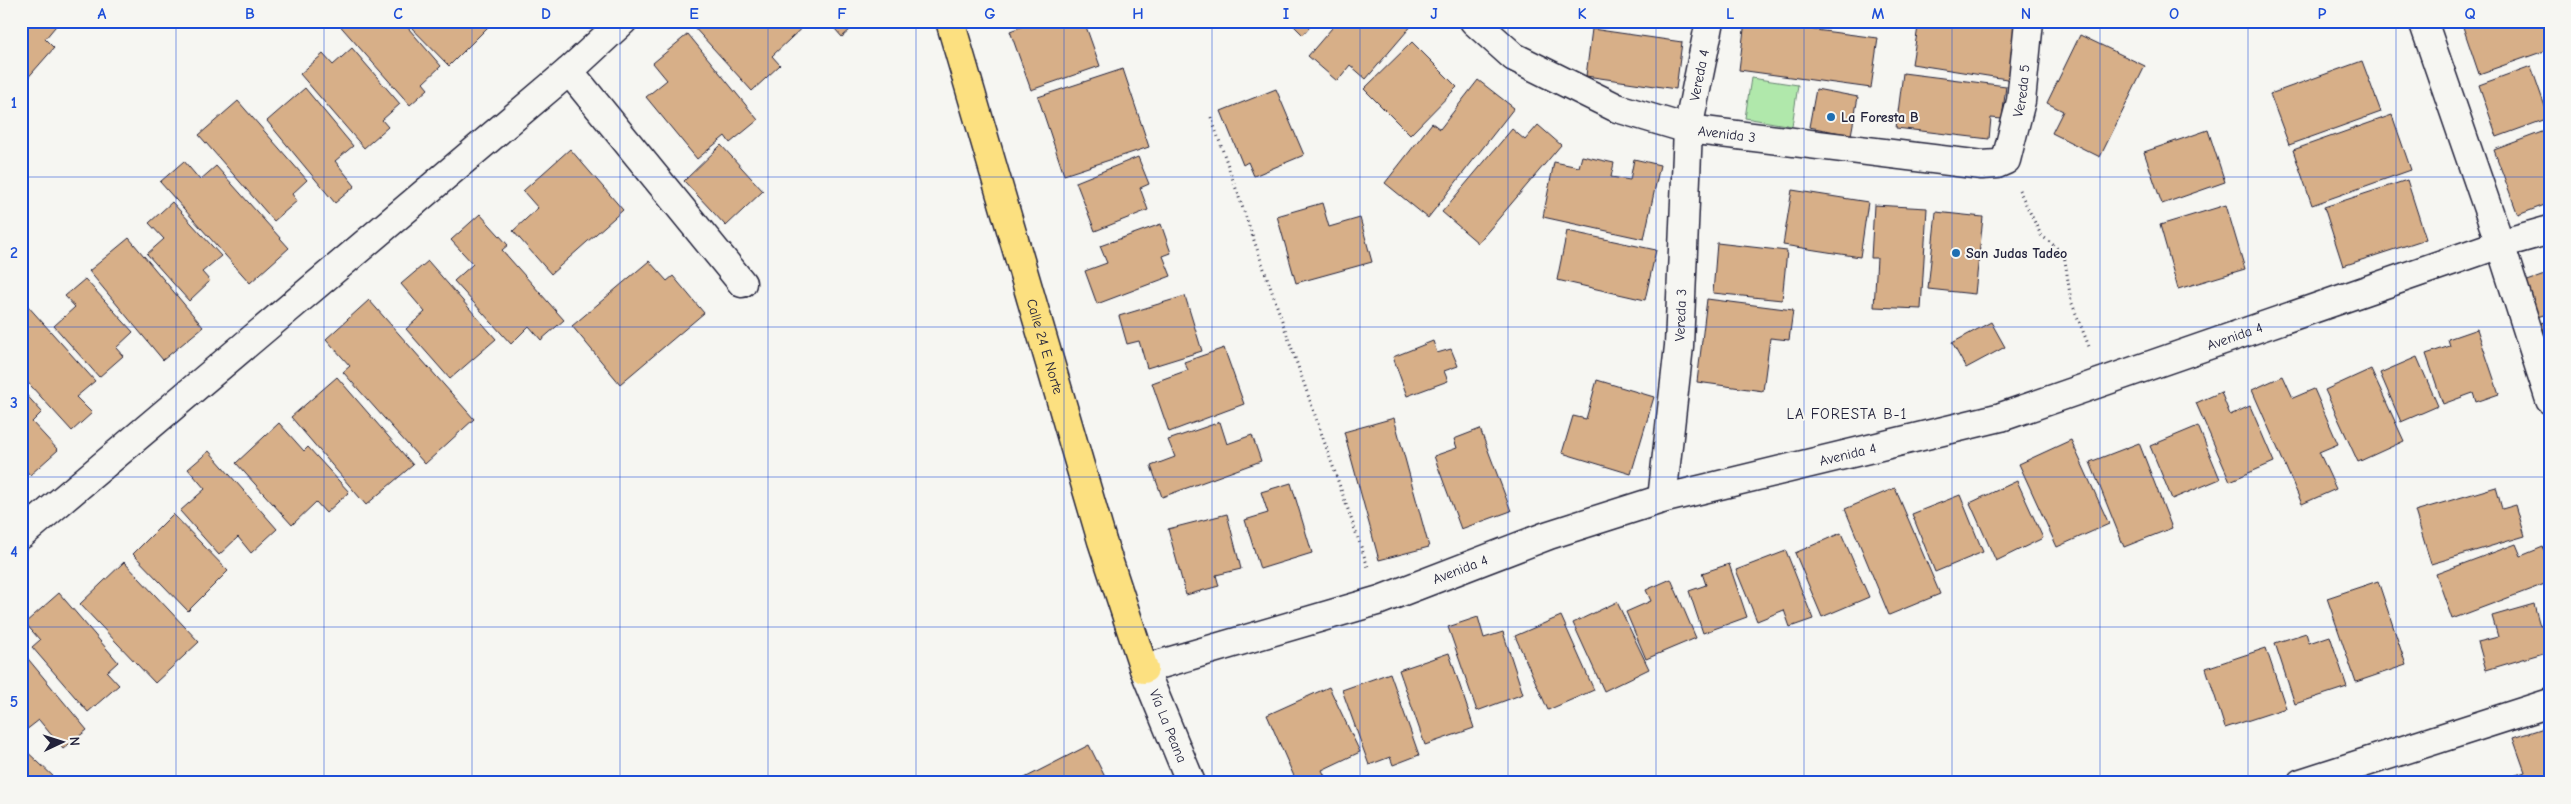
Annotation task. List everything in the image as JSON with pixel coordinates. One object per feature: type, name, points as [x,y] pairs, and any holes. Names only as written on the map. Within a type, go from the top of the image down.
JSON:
[{"type":"main road","name":"Calle 24 E Norte","points":[[950,21],[1102,541],[1144,668]]},
{"type":"street","points":[[21,535],[569,71],[623,21]]},
{"type":"street","name":"Avenida 3","points":[[1474,21],[1514,57],[1617,108],[1688,129],[1982,165],[1997,164],[2006,160]]},
{"type":"street","name":"Vereda 4","points":[[1688,129],[1710,21]]},
{"type":"street","name":"Vereda 5","points":[[2006,160],[2021,101],[2029,21]]},
{"type":"street","points":[[2423,21],[2500,244],[2550,400]]},
{"type":"street","points":[[569,71],[742,283]]},
{"type":"street","name":"Vereda 3","points":[[1662,499],[1679,346],[1688,129]]},
{"type":"street","name":"Avenida 4","points":[[1144,668],[1380,600],[1549,535],[1662,499],[2001,417],[2500,244],[2550,230]]},
{"type":"street","name":"Vía La Peana","points":[[1144,668],[1192,783]]},
{"type":"street","points":[[2301,783],[2550,703]]},
{"type":"path","points":[[1211,117],[1380,600]]},
{"type":"path","points":[[2006,160],[2041,235],[2064,254],[2071,301],[2091,350],[2108,352],[2118,376]]},
{"type":"green space","points":[[1751,78],[1798,85],[1792,126],[1745,118]]},
{"type":"building","points":[[21,21],[60,21],[45,39],[54,48],[25,81],[21,78]]},
{"type":"building","points":[[336,21],[375,21],[378,24],[381,21],[402,21],[441,66],[423,83],[428,89],[410,105]]},
{"type":"building","points":[[405,21],[484,21],[489,26],[449,66]]},
{"type":"building","points":[[696,21],[809,21],[772,56],[780,65],[752,91],[692,25]]},
{"type":"building","points":[[828,21],[860,21],[842,37]]},
{"type":"building","points":[[1037,21],[1084,21],[1100,66],[1031,90],[1010,31]]},
{"type":"building","points":[[1289,21],[1315,21],[1303,35]]},
{"type":"building","points":[[1338,21],[1409,21],[1413,24],[1366,79],[1350,65],[1337,81],[1308,56]]},
{"type":"building","points":[[1745,21],[1878,38],[1871,88],[1739,70]]},
{"type":"building","points":[[1919,21],[2023,21],[2013,80],[1912,64]]},
{"type":"building","points":[[2461,21],[2540,21],[2541,25],[2547,23],[2550,30],[2550,49],[2479,74]]},
{"type":"building","points":[[1592,29],[1682,42],[1676,89],[1586,76]]},
{"type":"building","points":[[688,34],[758,120],[730,143],[725,136],[697,159],[646,97],[667,80],[653,63]]},
{"type":"building","points":[[2080,35],[2145,66],[2100,157],[2052,133],[2063,111],[2047,103]]},
{"type":"building","points":[[1412,42],[1457,87],[1410,135],[1364,89]]},
{"type":"building","points":[[352,48],[400,104],[382,120],[388,127],[364,148],[300,74],[323,54],[333,65]]},
{"type":"building","points":[[2362,61],[2381,112],[2289,145],[2270,94]]},
{"type":"building","points":[[2531,66],[2549,118],[2497,137],[2479,85]]},
{"type":"building","points":[[1123,69],[1149,147],[1064,175],[1038,97]]},
{"type":"building","points":[[1903,73],[2006,86],[2002,119],[1991,118],[1989,139],[1896,128]]},
{"type":"building","points":[[1478,80],[1514,108],[1428,218],[1385,183],[1432,123],[1440,129]]},
{"type":"building","points":[[305,88],[353,146],[335,161],[355,186],[335,203],[267,121]]},
{"type":"building","points":[[1276,89],[1304,155],[1254,176],[1248,162],[1243,165],[1221,111]]},
{"type":"building","points":[[1816,89],[1858,97],[1851,135],[1809,127]]},
{"type":"building","points":[[238,101],[307,180],[292,194],[297,201],[274,221],[199,135]]},
{"type":"building","points":[[2392,115],[2411,170],[2312,205],[2293,150]]},
{"type":"building","points":[[1538,125],[1561,145],[1478,243],[1442,212],[1512,129],[1525,140]]},
{"type":"building","points":[[2550,129],[2550,203],[2518,215],[2494,150]]},
{"type":"building","points":[[2208,130],[2225,182],[2162,204],[2144,152]]},
{"type":"building","points":[[721,145],[763,191],[726,226],[684,181]]},
{"type":"building","points":[[570,149],[623,210],[551,274],[513,231],[538,208],[523,191]]},
{"type":"building","points":[[1582,156],[1614,163],[1611,177],[1630,180],[1634,159],[1660,165],[1644,239],[1543,217],[1554,162],[1579,167]]},
{"type":"building","points":[[1138,157],[1149,184],[1140,188],[1148,210],[1095,231],[1076,182]]},
{"type":"building","points":[[184,161],[200,180],[216,166],[289,248],[250,283],[160,182]]},
{"type":"building","points":[[2407,180],[2426,239],[2343,266],[2324,207]]},
{"type":"building","points":[[1792,190],[1868,202],[1860,257],[1783,245]]},
{"type":"building","points":[[172,202],[221,256],[202,272],[210,281],[189,301],[147,254],[164,239],[149,223]]},
{"type":"building","points":[[1322,203],[1329,227],[1360,218],[1372,262],[1296,283],[1277,216]]},
{"type":"building","points":[[1874,205],[1927,208],[1921,309],[1874,307],[1877,258],[1871,258]]},
{"type":"building","points":[[2226,205],[2245,269],[2178,289],[2160,225]]},
{"type":"building","name":"San Judas Tadeo","points":[[1936,212],[1983,217],[1975,294],[1928,289]]},
{"type":"building","points":[[480,214],[508,245],[502,250],[564,320],[541,340],[529,326],[511,344],[454,281],[473,264],[451,240]]},
{"type":"building","points":[[1161,224],[1171,253],[1163,256],[1171,276],[1097,304],[1085,271],[1107,263],[1100,246]]},
{"type":"building","points":[[1567,231],[1656,250],[1645,300],[1557,280]]},
{"type":"building","points":[[129,238],[203,327],[163,360],[89,271]]},
{"type":"building","points":[[1717,243],[1787,251],[1782,300],[1713,293]]},
{"type":"building","points":[[428,261],[496,339],[450,379],[406,329],[425,312],[401,284]]},
{"type":"building","points":[[649,261],[667,281],[673,276],[704,313],[620,384],[572,326]]},
{"type":"building","points":[[2550,273],[2550,313],[2534,318],[2522,283]]},
{"type":"building","points":[[85,279],[133,332],[116,348],[123,356],[99,377],[54,326],[75,307],[65,296]]},
{"type":"building","points":[[1185,296],[1202,351],[1147,368],[1139,341],[1127,344],[1119,316]]},
{"type":"building","points":[[1707,299],[1793,310],[1789,340],[1770,338],[1763,391],[1697,382]]},
{"type":"building","points":[[369,300],[474,419],[425,464],[343,372],[350,366],[326,339]]},
{"type":"building","points":[[26,304],[95,381],[76,397],[92,413],[72,431],[21,375],[21,308]]},
{"type":"building","points":[[2550,320],[2550,346],[2541,323]]},
{"type":"building","points":[[1991,322],[2005,347],[1966,368],[1952,343]]},
{"type":"building","points":[[2477,329],[2499,394],[2476,402],[2473,393],[2443,404],[2426,354],[2450,346],[2448,339]]},
{"type":"building","points":[[1433,341],[1437,353],[1451,349],[1458,366],[1444,371],[1448,381],[1407,396],[1393,357]]},
{"type":"building","points":[[1224,348],[1244,404],[1169,432],[1152,383],[1188,370],[1184,362]]},
{"type":"building","points":[[2417,357],[2438,406],[2401,422],[2380,373]]},
{"type":"building","points":[[2371,369],[2404,441],[2358,462],[2325,390]]},
{"type":"building","points":[[2283,376],[2293,398],[2314,389],[2338,444],[2319,452],[2336,489],[2302,504],[2252,390]]},
{"type":"building","points":[[337,377],[413,465],[366,505],[291,417]]},
{"type":"building","points":[[1597,380],[1654,397],[1631,474],[1562,453],[1573,416],[1586,419]]},
{"type":"building","points":[[21,389],[42,412],[32,422],[58,450],[30,475],[21,465]]},
{"type":"building","points":[[2221,392],[2230,415],[2250,406],[2274,462],[2230,481],[2196,403]]},
{"type":"building","points":[[1394,418],[1429,547],[1379,560],[1344,432]]},
{"type":"building","points":[[1220,422],[1227,444],[1252,435],[1261,461],[1162,497],[1151,466],[1175,457],[1168,440]]},
{"type":"building","points":[[279,423],[304,451],[308,447],[349,492],[326,513],[316,502],[292,525],[236,463]]},
{"type":"building","points":[[2198,426],[2220,479],[2172,499],[2150,446]]},
{"type":"building","points":[[1480,429],[1511,511],[1461,529],[1434,456],[1457,448],[1454,439]]},
{"type":"building","points":[[2071,440],[2109,524],[2057,547],[2019,464]]},
{"type":"building","points":[[2139,443],[2172,528],[2124,547],[2090,462]]},
{"type":"building","points":[[209,451],[277,529],[251,553],[238,537],[219,555],[180,511],[205,489],[188,469]]},
{"type":"building","points":[[2017,481],[2043,538],[1996,561],[1970,503]]},
{"type":"building","points":[[1291,483],[1312,553],[1260,569],[1245,520],[1268,513],[1261,492]]},
{"type":"building","points":[[2496,487],[2502,509],[2516,505],[2525,536],[2431,564],[2415,511]]},
{"type":"building","points":[[1895,488],[1940,594],[1889,615],[1845,509]]},
{"type":"building","points":[[1960,495],[1983,552],[1935,572],[1912,514]]},
{"type":"building","points":[[173,514],[228,571],[188,611],[133,554]]},
{"type":"building","points":[[1227,514],[1241,569],[1216,575],[1219,586],[1186,595],[1168,529]]},
{"type":"building","points":[[1841,533],[1869,597],[1822,617],[1795,553]]},
{"type":"building","points":[[2516,544],[2521,556],[2543,547],[2550,564],[2550,582],[2452,619],[2436,574]]},
{"type":"building","points":[[1786,551],[1813,619],[1790,627],[1784,610],[1757,621],[1736,570]]},
{"type":"building","points":[[124,562],[199,642],[155,683],[80,604]]},
{"type":"building","points":[[1729,564],[1747,617],[1703,633],[1689,591],[1706,585],[1702,573]]},
{"type":"building","points":[[1671,579],[1696,638],[1646,659],[1626,612],[1651,601],[1646,590]]},
{"type":"building","points":[[2378,581],[2406,665],[2356,682],[2327,598]]},
{"type":"building","points":[[59,593],[118,662],[107,672],[119,685],[88,712],[32,647],[40,640],[25,623]]},
{"type":"building","points":[[1617,602],[1649,669],[1604,691],[1573,623]]},
{"type":"building","points":[[2534,604],[2540,626],[2550,624],[2550,651],[2486,670],[2478,642],[2498,637],[2492,616]]},
{"type":"building","points":[[1561,616],[1594,690],[1548,710],[1515,636]]},
{"type":"building","points":[[1478,617],[1484,638],[1503,632],[1523,694],[1477,711],[1448,627]]},
{"type":"building","points":[[2306,633],[2309,643],[2330,636],[2347,687],[2295,704],[2275,643]]},
{"type":"building","points":[[2266,648],[2286,708],[2225,728],[2206,668]]},
{"type":"building","points":[[1449,653],[1474,728],[1425,745],[1399,670]]},
{"type":"building","points":[[24,654],[87,730],[63,749],[39,720],[21,734],[21,656]]},
{"type":"building","points":[[1390,673],[1419,755],[1393,765],[1390,757],[1369,765],[1342,690]]},
{"type":"building","points":[[1329,687],[1360,752],[1322,770],[1328,783],[1297,783],[1267,715]]},
{"type":"building","points":[[2547,727],[2550,735],[2550,783],[2502,783],[2501,780],[2525,772],[2513,738]]},
{"type":"building","points":[[1089,745],[1108,783],[1015,783]]},
{"type":"building","points":[[21,746],[55,778],[51,783],[21,783]]},
{"type":"place","name":"La Foresta B","points":[[1831,117]]},
{"type":"place","name":"San Judas Tadeo","points":[[1956,253]]},
{"type":"district","name":"LA FORESTA B-1","points":[[1847,414]]}]
